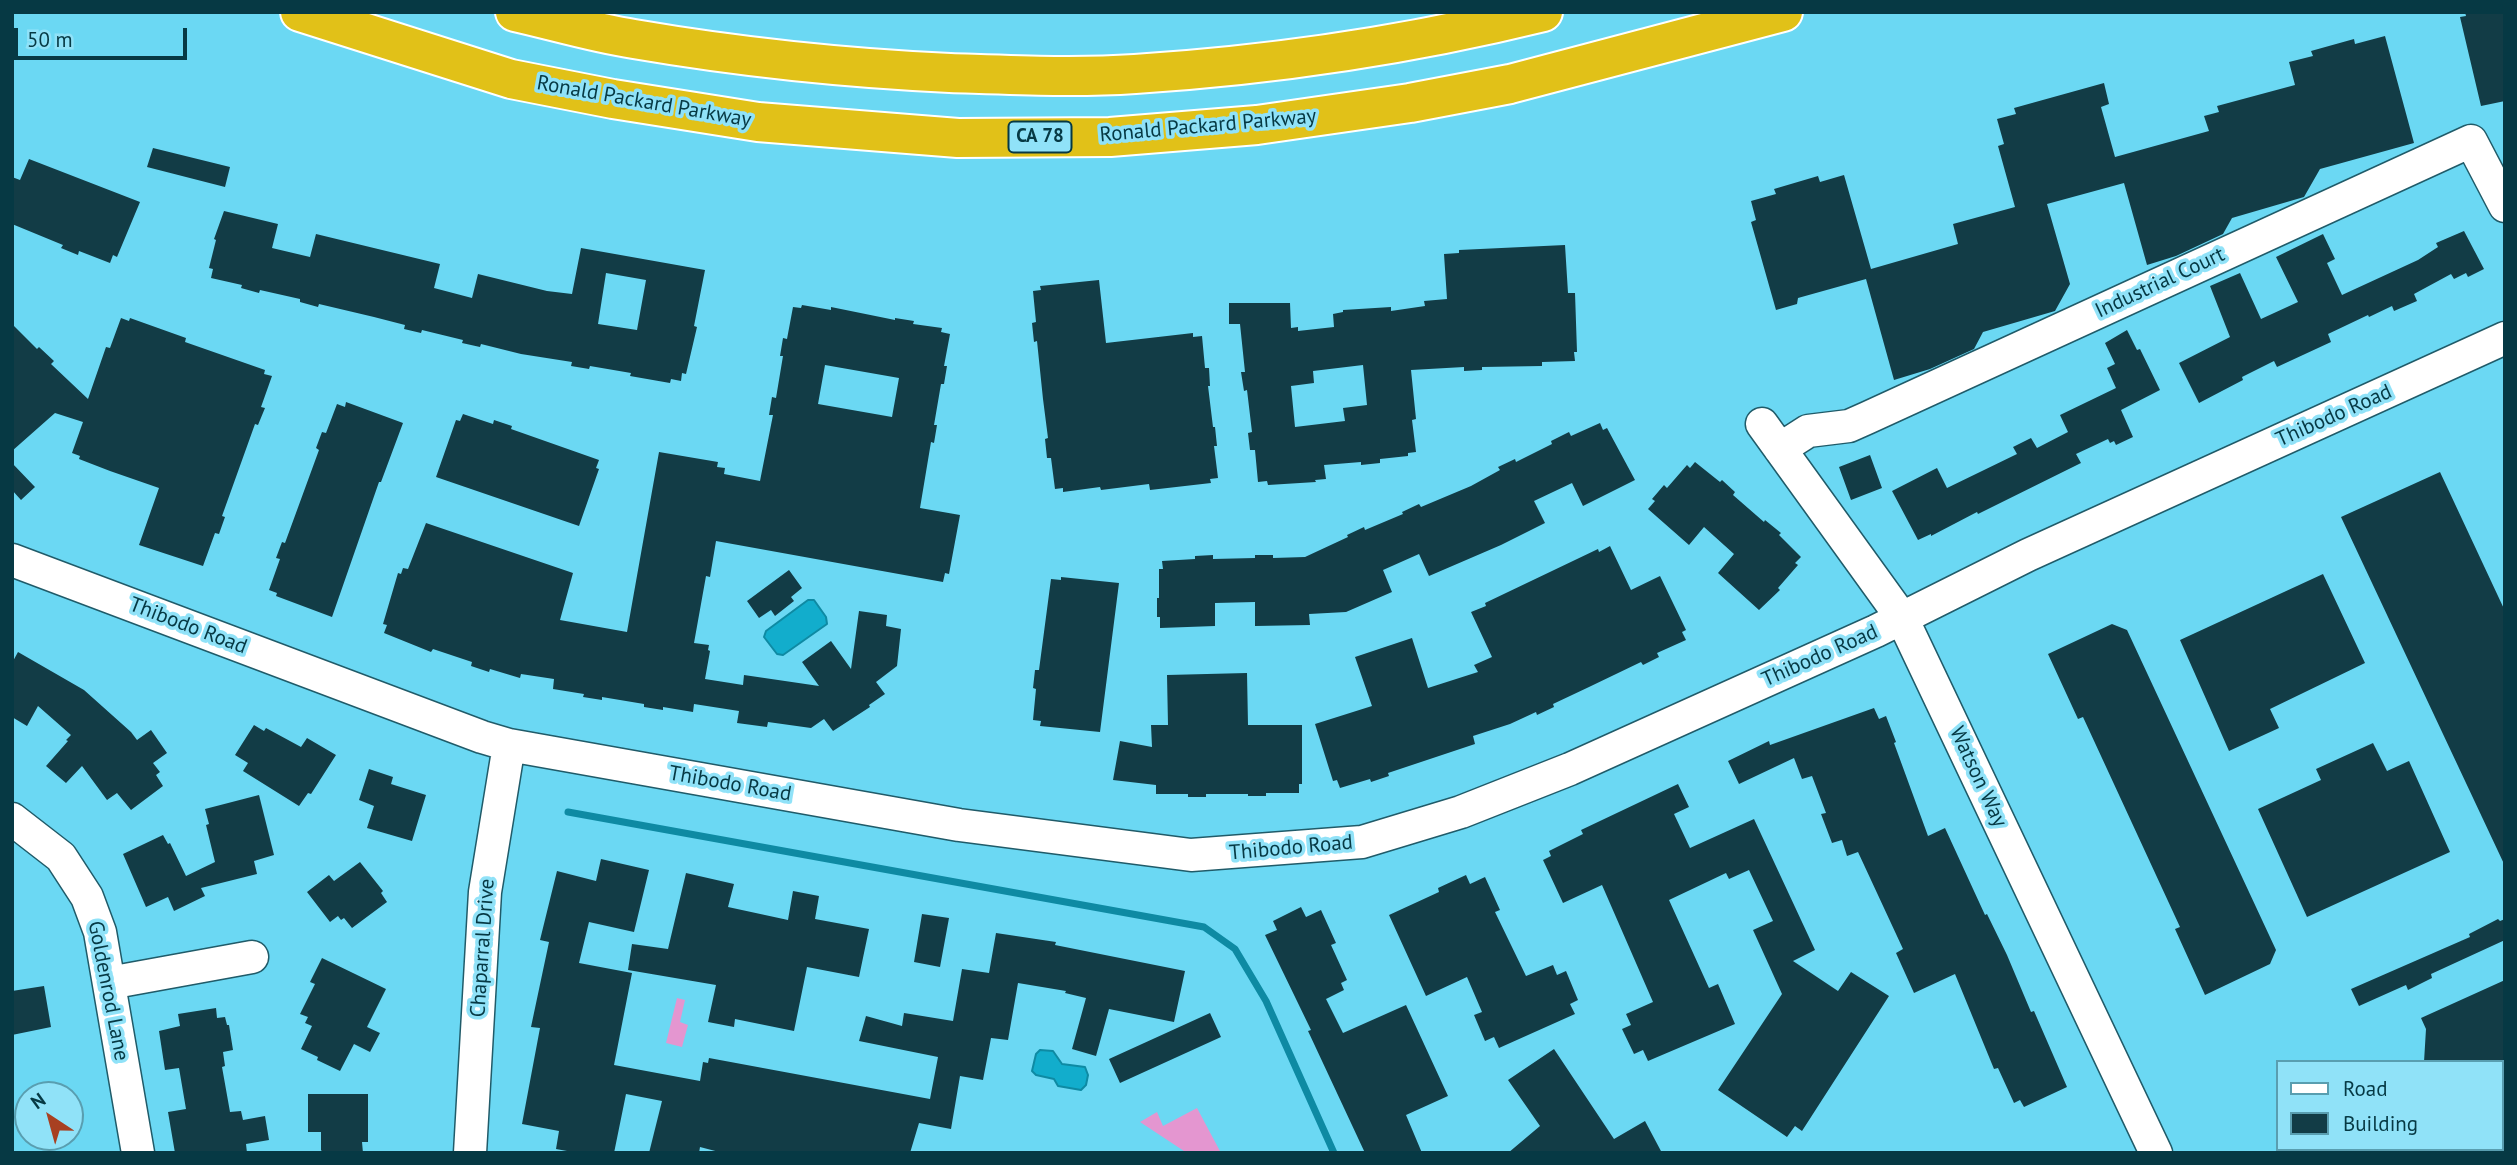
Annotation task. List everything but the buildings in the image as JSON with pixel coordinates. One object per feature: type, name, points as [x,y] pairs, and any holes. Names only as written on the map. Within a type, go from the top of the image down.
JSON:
[{"type":"highway","name":"Ronald Packard Parkway","points":[[300,12],[510,79],[613,99],[758,122],[958,138],[1110,137],[1256,125],[1410,103],[1510,84],[1783,12]]},
{"type":"highway","points":[[515,12],[632,39],[752,57],[878,69],[1024,76],[1133,74],[1248,65],[1369,49],[1543,12]]},
{"type":"street","name":"Industrial Court","points":[[1771,436],[1849,426],[2471,141],[2505,206]]},
{"type":"street","name":"Thibodo Road","points":[[12,560],[509,745],[959,825],[1191,855],[1362,842],[1461,812],[1570,769],[1902,618],[2028,555],[2505,338]]},
{"type":"street","name":"Watson Way","points":[[1771,436],[1902,618],[2156,1153]]},
{"type":"street","name":"Chaparral Drive","points":[[470,1153],[485,892],[509,745]]},
{"type":"street","name":"Goldenrod Lane","points":[[12,819],[61,857],[87,898],[100,932],[138,1153]]},
{"type":"street","points":[[109,983],[252,957]]},
{"type":"shaded area","points":[[677,998],[685,1000],[680,1022],[688,1025],[682,1047],[666,1043]]},
{"type":"shaded area","points":[[1197,1108],[1221,1153],[1187,1153],[1140,1122],[1157,1112],[1163,1126]]},
{"type":"water","points":[[808,600],[814,600],[826,617],[827,624],[783,655],[777,654],[764,637],[766,631]]},
{"type":"water","points":[[1040,1050],[1053,1051],[1062,1064],[1085,1067],[1088,1075],[1086,1085],[1081,1090],[1058,1086],[1054,1079],[1036,1075],[1032,1071],[1036,1054]]},
{"type":"waterway","points":[[568,812],[1204,927],[1235,949],[1266,1001],[1334,1153]]}]
